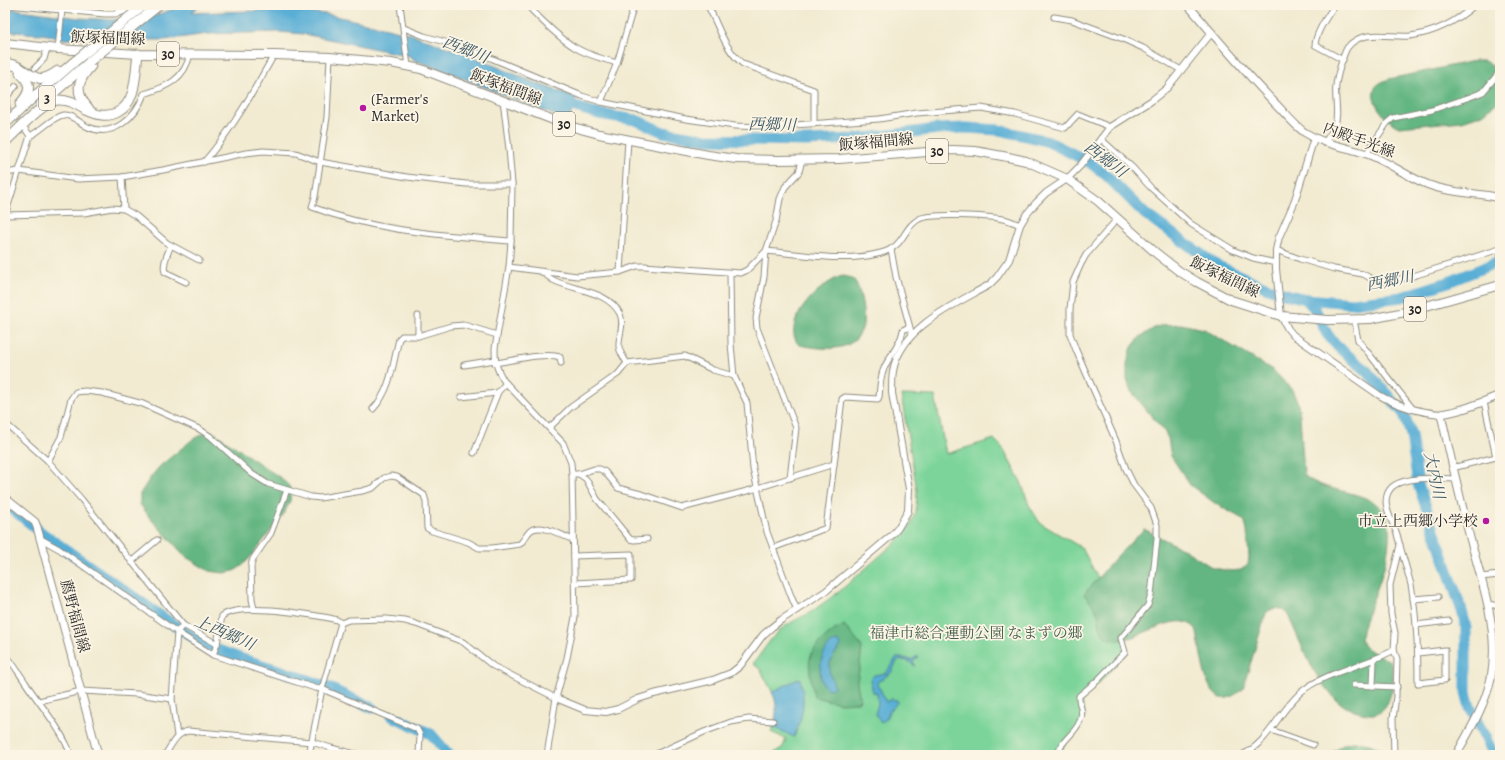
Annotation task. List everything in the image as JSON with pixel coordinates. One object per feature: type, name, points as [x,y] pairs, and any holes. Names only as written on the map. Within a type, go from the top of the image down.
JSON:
[{"type":"highway","name":"3","points":[[5,124],[139,6]]},
{"type":"highway","points":[[93,113],[83,102],[79,90],[81,79],[92,62],[146,20],[161,6]]},
{"type":"highway","points":[[5,142],[41,109],[51,102],[65,100],[73,102],[101,116],[109,116],[123,109],[127,105],[132,94],[138,54]]},
{"type":"highway","points":[[6,63],[19,67],[38,79],[46,78],[64,66],[74,62]]},
{"type":"highway","name":"3","points":[[5,138],[58,88],[92,62]]},
{"type":"highway","points":[[5,118],[25,98],[29,88],[29,83],[26,78],[6,63]]},
{"type":"main road","name":"内殿手光線","points":[[1188,5],[1267,95],[1302,130],[1314,138],[1324,143],[1366,154],[1428,184],[1454,192],[1500,198]]},
{"type":"main road","name":"飯塚福間線","points":[[5,43],[58,50],[138,54],[330,57]]},
{"type":"main road","name":"30","points":[[330,57],[407,62]]},
{"type":"main road","name":"飯塚福間線","points":[[407,62],[569,126],[628,140],[736,159],[838,159],[953,150],[975,151],[1001,155],[1026,162],[1067,179],[1098,201],[1156,253],[1179,271],[1197,282],[1232,300],[1281,316],[1328,320],[1370,319],[1405,312],[1500,285]]},
{"type":"main road","points":[[1456,755],[1479,713],[1489,687],[1493,664],[1492,627],[1452,468],[1441,414],[1461,410],[1500,395]]},
{"type":"main road","name":"薦野福間線","points":[[5,498],[35,522],[37,527],[98,755]]},
{"type":"street","points":[[8,5],[105,14],[115,14],[139,6],[146,10],[161,6]]},
{"type":"street","points":[[115,14],[126,5]]},
{"type":"street","points":[[400,5],[407,62]]},
{"type":"street","points":[[527,5],[539,18],[576,48],[586,53],[617,63]]},
{"type":"street","points":[[601,102],[617,63],[634,5]]},
{"type":"street","points":[[705,5],[709,8],[730,51],[742,64],[814,90],[814,124]]},
{"type":"street","points":[[1335,5],[1315,41],[1315,45],[1343,60]]},
{"type":"street","points":[[1324,143],[1334,128],[1336,118],[1336,85],[1343,60],[1347,48],[1356,39],[1365,36],[1410,36],[1431,30],[1448,24],[1475,5]]},
{"type":"street","points":[[58,50],[62,10]]},
{"type":"street","points":[[1054,17],[1072,20],[1123,39],[1143,48],[1181,70]]},
{"type":"street","points":[[404,29],[469,49],[582,96],[601,102],[686,119],[736,126],[766,127],[879,119],[917,113],[981,108],[1015,114],[1065,128],[1078,114],[1110,128]]},
{"type":"street","points":[[341,623],[349,620],[387,619],[416,624],[463,642],[493,666],[556,698],[585,710],[606,712],[618,709],[638,699],[654,694],[722,678],[740,666],[763,635],[772,627],[831,587],[892,535],[908,512],[909,489],[892,393],[892,381],[896,361],[912,334],[925,324],[989,285],[997,277],[1009,260],[1020,225],[1026,215],[1046,193],[1067,179],[1080,166],[1110,128],[1151,101],[1167,88],[1212,32]]},
{"type":"street","points":[[35,68],[44,59],[47,48]]},
{"type":"street","points":[[190,54],[188,64],[181,75],[167,86],[144,94],[137,110],[123,124],[97,130],[86,126],[73,118],[63,115],[56,118],[37,133],[30,136],[5,215],[84,214],[112,208],[124,209],[136,216],[166,243],[199,260]]},
{"type":"street","points":[[204,162],[218,146],[274,55]]},
{"type":"street","points":[[330,57],[327,117],[315,197],[312,207],[359,222],[404,232],[511,241]]},
{"type":"street","points":[[1366,154],[1387,123],[1393,118],[1432,110],[1470,97],[1482,92],[1498,74],[1500,74]]},
{"type":"street","points":[[7,107],[7,95],[16,86]]},
{"type":"street","points":[[503,100],[510,149],[512,184],[511,241],[497,335],[495,362],[496,370],[506,383],[549,428],[566,449],[572,474],[575,617],[567,658],[556,698],[547,755]]},
{"type":"street","points":[[26,130],[30,136]]},
{"type":"street","points":[[1314,138],[1294,203],[1279,237],[1276,250],[1278,301],[1281,316],[1288,329],[1299,340],[1391,402],[1413,410],[1441,414]]},
{"type":"street","points":[[620,272],[628,140]]},
{"type":"street","points":[[1099,142],[1132,167],[1151,188],[1191,224],[1233,250],[1276,266]]},
{"type":"street","points":[[5,173],[19,171],[78,179],[122,177],[263,151],[296,153],[320,162],[407,177],[466,184],[512,184]]},
{"type":"street","points":[[790,478],[796,428],[757,328],[756,318],[764,277],[766,251],[776,221],[780,199],[785,187],[799,172],[802,160]]},
{"type":"street","points":[[122,177],[124,209]]},
{"type":"street","points":[[508,267],[577,276],[620,272],[637,266],[655,266],[741,273],[766,251],[840,258],[881,253],[896,246],[913,224],[919,219],[932,216],[989,217],[1005,219],[1020,225]]},
{"type":"street","points":[[1058,755],[1061,745],[1080,723],[1082,709],[1078,700],[1079,696],[1124,652],[1121,638],[1148,605],[1152,588],[1157,525],[1151,508],[1134,485],[1126,469],[1116,441],[1070,334],[1070,309],[1073,282],[1086,255],[1118,218]]},
{"type":"street","points":[[171,245],[164,268],[165,272],[186,282]]},
{"type":"street","points":[[891,249],[896,277],[912,334]]},
{"type":"street","points":[[1276,250],[1300,260],[1334,269],[1363,274],[1376,281],[1391,281],[1413,276],[1500,249]]},
{"type":"street","points":[[542,272],[554,280],[603,298],[616,309],[622,322],[622,330],[619,340],[620,351],[627,363]]},
{"type":"street","points":[[730,273],[731,344],[734,376],[747,404],[756,488],[767,532],[797,610]]},
{"type":"street","points":[[418,316],[418,336]]},
{"type":"street","points":[[1354,320],[1358,340],[1413,410]]},
{"type":"street","points":[[373,408],[381,401],[387,388],[399,339],[402,336],[418,336],[451,326],[464,325],[497,335]]},
{"type":"street","points":[[773,548],[826,528],[842,399],[845,397],[878,399],[883,372],[898,346],[903,330],[909,327]]},
{"type":"street","points":[[464,365],[556,355],[560,357],[561,363]]},
{"type":"street","points":[[549,428],[571,407],[618,374],[627,363],[685,356],[713,370],[734,376]]},
{"type":"street","points":[[474,453],[497,394],[506,383]]},
{"type":"street","points":[[48,461],[61,437],[71,399],[76,392],[91,392],[123,398],[143,404],[199,429],[210,436],[252,474],[268,484],[287,490],[320,498],[373,488],[384,478],[391,476],[397,477],[424,495],[426,502],[427,528],[432,531],[468,542],[480,548],[520,544],[531,531],[545,528],[573,540]]},
{"type":"street","points":[[461,398],[497,394]]},
{"type":"street","points":[[1452,468],[1496,457],[1484,402]]},
{"type":"street","points":[[5,423],[48,461],[131,562],[180,629],[215,649]]},
{"type":"street","points":[[572,474],[579,474],[594,469],[600,469],[605,472],[618,488],[682,508],[756,488],[834,464]]},
{"type":"street","points":[[579,474],[586,479],[597,499],[630,539],[647,539]]},
{"type":"street","points":[[1418,653],[1445,650],[1445,680],[1418,683],[1418,653],[1413,599],[1397,533],[1390,520],[1386,503],[1388,494],[1392,487],[1397,484],[1424,478],[1455,479]]},
{"type":"street","points":[[254,609],[252,599],[251,566],[253,559],[271,533],[287,490]]},
{"type":"street","points":[[40,536],[180,629],[215,649],[322,690],[417,729],[420,735],[419,755]]},
{"type":"street","points":[[131,562],[157,540]]},
{"type":"street","points":[[1394,755],[1393,718],[1396,687],[1396,659],[1394,650],[1395,633],[1391,614],[1390,585],[1400,546]]},
{"type":"street","points":[[574,556],[631,554],[631,580],[575,583]]},
{"type":"street","points":[[1480,577],[1500,575]]},
{"type":"street","points":[[1413,599],[1438,597]]},
{"type":"street","points":[[1487,604],[1500,606]]},
{"type":"street","points":[[215,649],[222,616],[227,612],[254,609],[312,615],[337,620],[341,623]]},
{"type":"street","points":[[1416,625],[1449,621]]},
{"type":"street","points":[[309,755],[322,690],[341,623]]},
{"type":"street","points":[[177,736],[172,699],[180,629]]},
{"type":"street","points":[[1242,755],[1260,743],[1300,693],[1323,679],[1374,660],[1394,650]]},
{"type":"street","points":[[5,654],[15,664],[25,682],[62,737],[71,755]]},
{"type":"street","points":[[1373,686],[1374,660]]},
{"type":"street","points":[[1493,664],[1500,667]]},
{"type":"street","points":[[1354,685],[1396,687]]},
{"type":"street","points":[[39,701],[81,691],[137,694],[172,699]]},
{"type":"street","points":[[654,755],[704,732],[731,722],[749,719],[773,721]]},
{"type":"street","points":[[1271,730],[1313,745]]},
{"type":"street","points":[[165,755],[177,736],[188,731],[312,742],[359,755]]},
{"type":"green space","points":[[1474,61],[1484,61],[1500,69],[1500,100],[1483,114],[1462,121],[1399,127],[1390,121],[1380,111],[1374,99],[1375,88],[1383,81]]},
{"type":"green space","points":[[843,276],[852,278],[855,282],[862,302],[863,324],[858,337],[844,346],[836,348],[821,348],[799,345],[794,336],[794,326],[798,315],[805,304],[824,286],[834,279]]},
{"type":"green space","points":[[1181,324],[1204,329],[1274,371],[1292,390],[1298,403],[1304,475],[1324,486],[1360,496],[1371,501],[1380,507],[1386,516],[1389,526],[1388,550],[1377,589],[1361,635],[1363,646],[1390,661],[1392,666],[1392,691],[1383,710],[1378,713],[1369,714],[1353,711],[1328,691],[1309,661],[1288,615],[1283,610],[1277,608],[1274,608],[1266,613],[1243,688],[1230,697],[1220,698],[1213,691],[1207,680],[1203,666],[1196,629],[1187,623],[1177,622],[1165,624],[1127,639],[1116,640],[1106,637],[1102,632],[1097,612],[1084,594],[1118,555],[1144,529],[1185,550],[1213,568],[1231,571],[1241,570],[1248,564],[1249,557],[1245,522],[1241,518],[1216,504],[1190,485],[1171,456],[1168,438],[1164,431],[1130,390],[1127,379],[1127,364],[1132,347],[1140,337],[1156,327]]},
{"type":"green space","name":"福津市総合運動公園 なまずの郷","points":[[901,395],[935,396],[946,454],[994,439],[1002,447],[1021,482],[1029,505],[1040,523],[1082,548],[1100,582],[1128,651],[1102,680],[1081,697],[1085,716],[1076,732],[1066,740],[1060,755],[771,755],[783,747],[786,739],[771,732],[777,715],[776,699],[760,669],[753,664],[772,638],[785,626],[808,614],[840,591],[900,538],[910,526],[916,511],[917,491]]},
{"type":"green space","points":[[205,433],[215,433],[282,479],[289,486],[291,491],[290,501],[283,515],[249,559],[234,571],[224,573],[209,571],[186,557],[149,517],[140,504],[140,494],[160,466],[193,439]]},
{"type":"green space","points":[[844,625],[862,647],[857,682],[860,700],[858,702],[841,703],[814,697],[809,666],[810,658],[817,645],[836,629]]},
{"type":"green space","points":[[1352,742],[1372,745],[1390,755],[1329,755],[1344,744]]},
{"type":"water","points":[[184,5],[201,5],[192,11],[192,13],[283,10],[327,14],[408,33],[469,55],[541,85],[576,97],[569,121],[453,74],[414,60],[410,56],[304,34],[279,32],[207,34],[164,40],[64,39],[48,35],[5,31],[5,8],[79,18],[118,20],[151,17]]},
{"type":"water","points":[[837,641],[841,646],[830,663],[829,671],[834,687],[829,689],[824,686],[821,680],[821,662],[824,653],[829,646]]},
{"type":"water","points":[[918,656],[919,657],[913,661],[915,666],[905,660],[897,661],[891,673],[877,682],[886,702],[891,699],[897,700],[897,703],[890,710],[885,720],[881,723],[875,714],[878,704],[877,693],[873,692],[870,679],[874,675],[886,673],[896,658],[911,660]]},
{"type":"water","points":[[800,678],[803,694],[803,708],[800,722],[794,737],[773,727],[776,710],[772,692]]},
{"type":"waterway","name":"西郷川","points":[[559,102],[599,114],[636,120],[663,132],[706,139],[806,141],[856,139],[938,129],[967,128],[999,130],[1035,138],[1049,142],[1089,162],[1107,176],[1145,214],[1216,265],[1265,287],[1306,299],[1352,303],[1402,297],[1451,281],[1500,261]]},
{"type":"waterway","name":"大内川","points":[[1306,299],[1315,309],[1327,334],[1339,348],[1367,371],[1404,414],[1411,435],[1418,484],[1462,611],[1466,627],[1466,692],[1470,707],[1494,755]]},
{"type":"waterway","name":"上西郷川","points":[[5,503],[42,533],[174,625],[207,646],[327,687],[372,708]]},
{"type":"waterway","name":"上西郷川","points":[[392,716],[431,734],[449,755]]},
{"type":"tunnel","points":[[7,107],[23,126]]},
{"type":"place","name":"(Farmer's Market)","points":[[363,108]]},
{"type":"place","name":"市立上西郷小学校","points":[[1486,521]]}]
